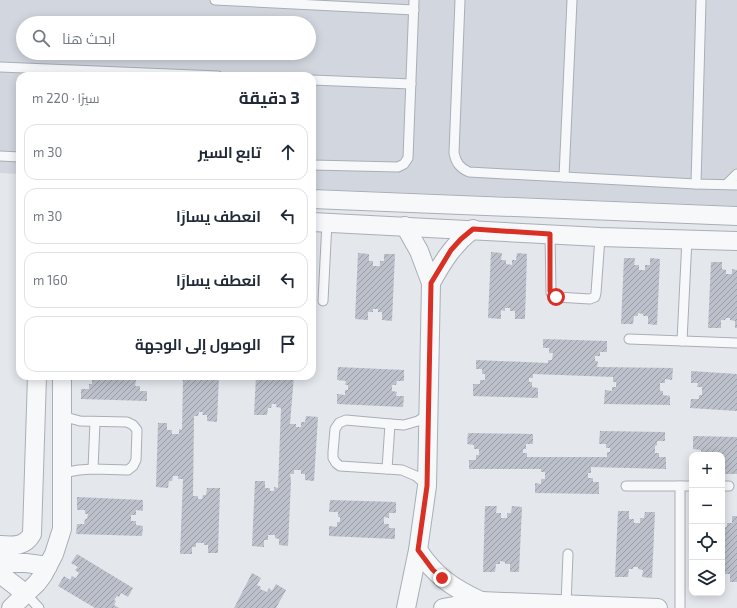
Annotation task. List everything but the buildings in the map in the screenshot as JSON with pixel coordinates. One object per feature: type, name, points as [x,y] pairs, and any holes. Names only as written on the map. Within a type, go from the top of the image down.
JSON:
[{"type":"street","points":[[316,199],[737,216]]},
{"type":"street","points":[[320,222],[600,237],[737,241]]},
{"type":"street","points":[[405,226],[419,251],[431,283],[427,486],[418,550],[406,608]]},
{"type":"street","points":[[431,283],[451,250],[473,229]]},
{"type":"street","points":[[0,545],[20,545],[25,543],[32,534],[37,380]]},
{"type":"street","points":[[11,608],[37,583],[48,566],[54,554],[62,528],[62,380]]},
{"type":"street","points":[[418,550],[433,570],[442,578],[462,592],[481,601]]},
{"type":"street","points":[[0,563],[26,563],[48,566]]},
{"type":"street","points":[[0,574],[26,594]]},
{"type":"street","points":[[443,608],[481,601],[658,608]]},
{"type":"lane","points":[[215,0],[414,10]]},
{"type":"lane","points":[[316,165],[398,168],[404,164],[408,158],[414,0]]},
{"type":"lane","points":[[460,0],[454,148],[456,162],[461,168],[469,172],[737,185]]},
{"type":"lane","points":[[564,177],[572,0]]},
{"type":"lane","points":[[696,184],[701,0]]},
{"type":"lane","points":[[0,67],[121,72]]},
{"type":"lane","points":[[316,80],[411,84]]},
{"type":"lane","points":[[0,156],[16,157]]},
{"type":"lane","points":[[727,184],[737,174]]},
{"type":"lane","points":[[320,222],[323,301]]},
{"type":"lane","points":[[550,234],[551,293],[556,297],[590,300],[595,297],[596,293],[600,237]]},
{"type":"lane","points":[[682,341],[688,239]]},
{"type":"lane","points":[[629,339],[737,343]]},
{"type":"lane","points":[[62,411],[69,418],[80,421],[128,422],[137,430],[136,460],[133,466],[128,470],[93,469],[62,473]]},
{"type":"lane","points":[[427,486],[416,476],[402,470],[340,466],[333,458],[335,429],[339,423],[346,420],[404,425],[418,421],[429,414]]},
{"type":"lane","points":[[93,469],[95,422]]},
{"type":"lane","points":[[387,469],[390,424]]},
{"type":"lane","points":[[626,486],[689,486]]},
{"type":"lane","points":[[680,486],[680,608]]},
{"type":"lane","points":[[566,604],[568,554]]},
{"type":"lane","points":[[26,594],[39,608]]},
{"type":"shaded area","points":[[0,0],[737,0],[737,206],[316,189],[316,72],[16,72],[16,174],[0,173]]},
{"type":"route","points":[[442,578],[433,570],[418,550],[427,486],[431,283],[442,262],[451,250],[473,229],[550,234],[550,291],[552,295],[556,297]]}]
